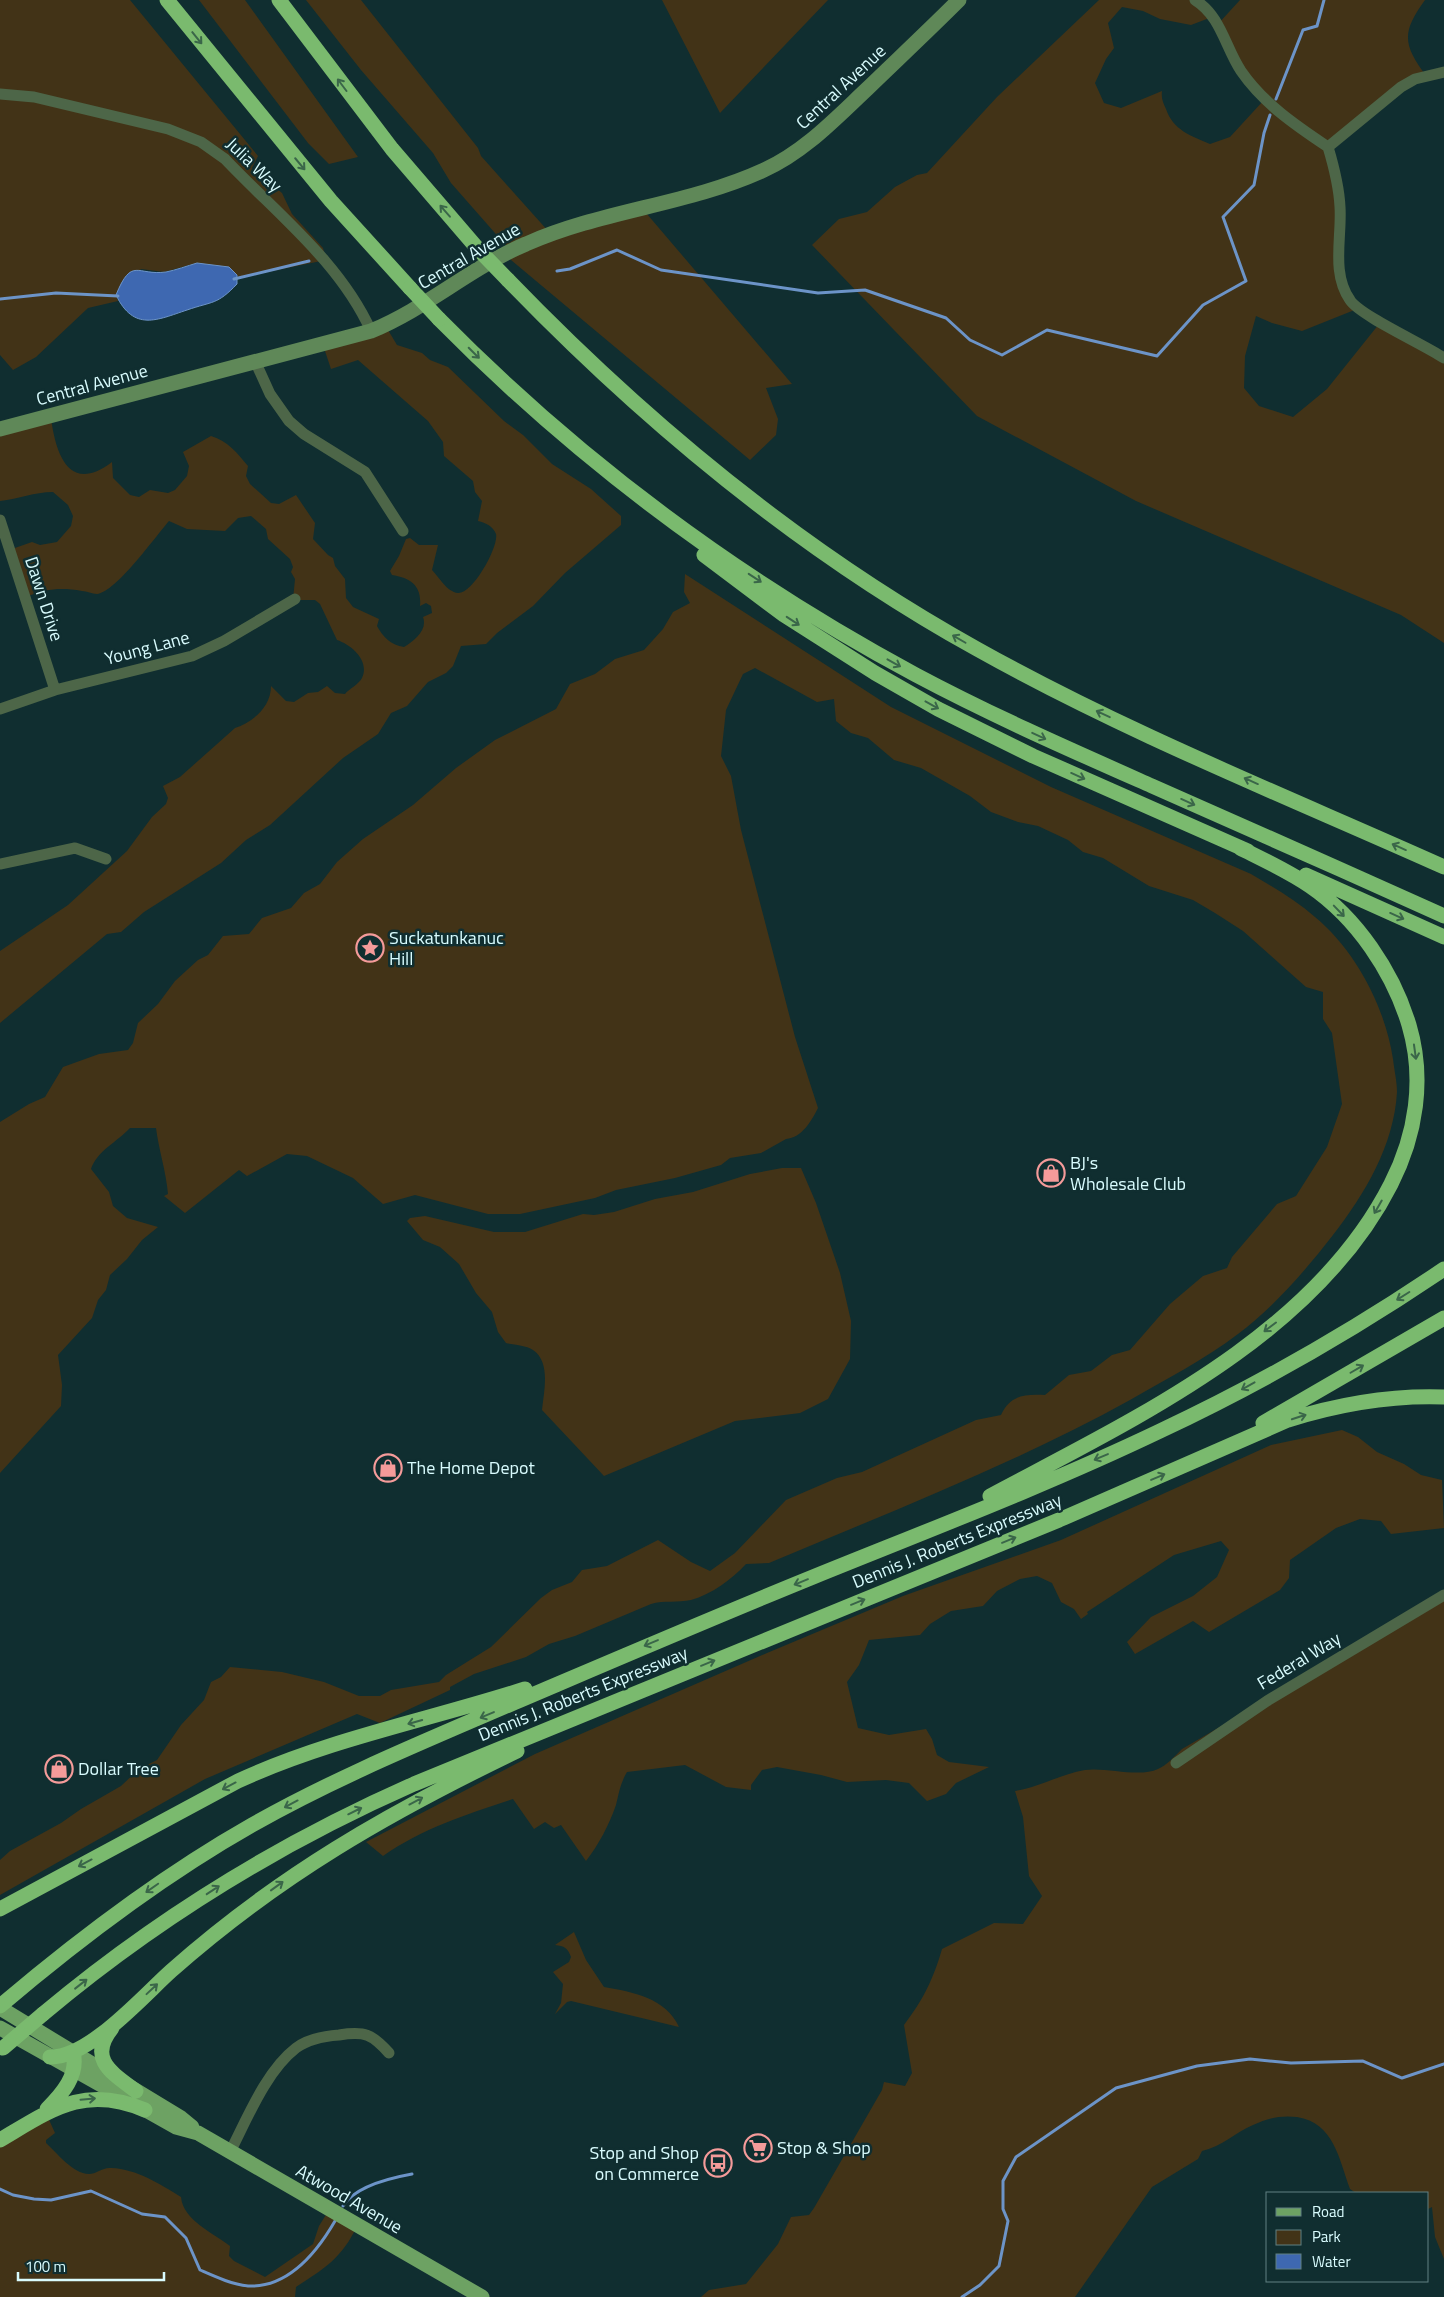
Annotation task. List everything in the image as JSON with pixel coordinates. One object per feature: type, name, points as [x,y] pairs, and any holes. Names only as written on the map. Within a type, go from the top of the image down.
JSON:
[{"type":"highway","points":[[167,0],[331,201],[439,319],[505,383],[589,456],[652,506],[791,602],[915,674],[1051,741],[1444,916]]},
{"type":"highway","points":[[279,0],[381,135],[477,248],[585,357],[694,454],[798,536],[886,594],[976,649],[1070,698],[1444,867]]},
{"type":"highway","points":[[589,456],[641,506],[753,594],[875,673],[970,726],[1240,848],[1444,937]]},
{"type":"highway","points":[[912,1538],[1141,1413],[1220,1363],[1263,1333],[1297,1306],[1338,1263],[1370,1220],[1395,1176],[1412,1127],[1417,1094],[1414,1046],[1399,997],[1374,953],[1334,906],[1301,880],[1240,848]]},
{"type":"highway","points":[[912,1538],[1110,1454],[1190,1416],[1347,1330],[1444,1270]]},
{"type":"highway","points":[[1222,1450],[1283,1410],[1444,1318]]},
{"type":"highway","points":[[1222,1450],[1271,1427],[1322,1410],[1392,1398],[1444,1397]]},
{"type":"highway","name":"Dennis J. Roberts Expressway","points":[[1,2049],[108,1963],[166,1921],[225,1882],[286,1846],[350,1813],[414,1784],[1050,1523],[1222,1450]]},
{"type":"highway","name":"Dennis J. Roberts Expressway","points":[[0,2007],[74,1945],[132,1902],[254,1824],[366,1767],[595,1667],[912,1538]]},
{"type":"highway","points":[[0,1909],[224,1788],[278,1763],[318,1749],[458,1710],[595,1667]]},
{"type":"highway","points":[[136,2091],[109,2069],[102,2055],[106,2036],[126,2014],[222,1927],[289,1877],[339,1844],[461,1778],[663,1682]]},
{"type":"highway","points":[[50,2057],[63,2056],[73,2052],[126,2014]]},
{"type":"highway","points":[[27,2124],[53,2103],[74,2070],[73,2052]]},
{"type":"highway","points":[[0,2140],[64,2104],[87,2099],[116,2100],[144,2110]]},
{"type":"main road","name":"Atwood Avenue","points":[[0,2007],[181,2118],[198,2133],[482,2297]]},
{"type":"main road","name":"Atwood Avenue","points":[[0,2028],[144,2110],[182,2129],[198,2133]]},
{"type":"street","name":"Central Avenue","points":[[0,429],[371,330],[411,312],[494,260],[533,241],[589,222],[714,189],[780,162],[812,141],[960,0]]},
{"type":"street","points":[[1195,0],[1202,4],[1215,20],[1240,70],[1260,95],[1284,117],[1328,147],[1339,190],[1339,272],[1350,301],[1374,318],[1444,358]]},
{"type":"street","points":[[1328,147],[1401,87],[1415,79],[1444,72]]},
{"type":"street","name":"Julia Way","points":[[0,94],[34,97],[148,124],[182,134],[210,147],[282,216],[323,260],[351,292],[371,330]]},
{"type":"street","points":[[255,361],[265,385],[285,417],[304,434],[365,472],[403,531]]},
{"type":"street","name":"Dawn Drive","points":[[0,520],[55,690]]},
{"type":"street","name":"Young Lane","points":[[0,710],[55,690],[192,656],[224,641],[295,599]]},
{"type":"street","points":[[0,864],[76,848],[106,859]]},
{"type":"street","name":"Federal Way","points":[[1176,1763],[1267,1701],[1444,1595]]},
{"type":"street","points":[[230,2152],[276,2068],[297,2047],[316,2038],[356,2033],[367,2034],[378,2040],[389,2053]]},
{"type":"green space","points":[[0,0],[130,0],[258,156],[252,168],[282,193],[292,214],[323,248],[326,260],[238,278],[237,275],[197,263],[164,272],[141,269],[116,295],[118,301],[88,308],[36,357],[13,370],[0,355]]},
{"type":"green space","points":[[199,0],[245,0],[358,157],[329,164],[308,143]]},
{"type":"green space","points":[[306,0],[361,0],[478,148],[481,156],[549,232],[641,207],[792,384],[766,388],[778,419],[776,435],[750,460],[511,260],[507,254],[509,249],[451,183],[433,153],[361,70]]},
{"type":"green space","points":[[662,0],[828,0],[720,113]]},
{"type":"green space","points":[[1099,0],[1195,0],[1212,17],[1191,25],[1160,19],[1143,11],[1122,7],[1108,23],[1114,48],[1106,59],[1095,83],[1104,103],[1121,108],[1162,91],[1163,103],[1173,122],[1184,131],[1210,144],[1230,137],[1264,100],[1218,24],[1240,0],[1425,0],[1412,21],[1408,39],[1413,56],[1427,77],[1417,80],[1332,145],[1339,189],[1339,274],[1357,309],[1302,331],[1272,323],[1256,316],[1245,356],[1244,388],[1259,406],[1293,417],[1327,389],[1379,324],[1444,359],[1444,643],[1401,615],[1136,501],[977,416],[812,245],[839,219],[867,212],[895,187],[917,175],[927,173],[997,97]]},
{"type":"green space","points":[[385,325],[397,345],[422,353],[430,360],[448,367],[552,464],[591,489],[621,516],[621,525],[565,573],[533,606],[497,633],[486,644],[461,646],[453,666],[446,673],[428,682],[407,706],[391,713],[378,734],[343,758],[270,825],[246,840],[221,863],[144,912],[121,932],[107,934],[0,1023],[0,951],[68,905],[127,851],[152,817],[166,804],[168,798],[163,786],[180,777],[235,728],[248,722],[260,713],[268,701],[271,686],[286,701],[294,702],[308,693],[318,692],[327,686],[335,693],[345,694],[361,680],[364,666],[354,650],[337,640],[320,604],[315,600],[293,600],[295,579],[291,572],[293,567],[290,559],[268,539],[266,529],[251,516],[238,518],[225,531],[187,529],[169,521],[124,574],[105,591],[97,594],[60,589],[40,592],[26,597],[12,549],[32,542],[40,545],[57,542],[71,526],[73,516],[68,505],[53,492],[0,501],[0,430],[51,418],[53,432],[61,457],[68,466],[76,472],[85,474],[98,471],[112,462],[113,478],[130,495],[139,497],[150,490],[168,493],[175,490],[187,476],[189,466],[183,452],[211,436],[217,438],[232,448],[248,466],[246,476],[250,484],[271,503],[279,504],[296,495],[315,523],[313,539],[333,558],[335,566],[345,579],[346,598],[353,607],[379,619],[377,626],[382,634],[391,642],[404,647],[422,631],[424,626],[423,617],[432,613],[431,606],[426,603],[420,606],[419,593],[414,584],[404,578],[392,575],[390,571],[406,539],[410,538],[419,545],[438,545],[432,570],[450,590],[458,593],[471,586],[484,568],[496,540],[496,534],[489,525],[478,521],[482,501],[475,492],[473,481],[444,456],[443,442],[428,421],[358,360],[331,369],[322,342]]},
{"type":"green space","points":[[685,574],[891,707],[1051,787],[1251,874],[1292,899],[1315,917],[1343,946],[1356,963],[1366,981],[1376,1000],[1383,1020],[1393,1059],[1397,1084],[1395,1112],[1384,1150],[1367,1186],[1333,1235],[1300,1275],[1264,1312],[1238,1334],[1198,1361],[1086,1423],[997,1466],[769,1563],[746,1564],[721,1586],[699,1597],[686,1601],[651,1604],[575,1636],[549,1644],[526,1657],[474,1674],[450,1687],[450,1690],[380,1723],[357,1714],[205,1779],[0,1895],[0,1860],[10,1851],[61,1823],[121,1786],[139,1769],[157,1760],[181,1725],[204,1700],[211,1682],[221,1677],[230,1667],[282,1672],[324,1682],[359,1696],[380,1696],[391,1690],[439,1682],[446,1675],[491,1647],[541,1598],[552,1590],[572,1582],[582,1570],[607,1566],[658,1540],[691,1562],[710,1571],[735,1553],[786,1500],[837,1478],[862,1472],[976,1420],[1001,1415],[1009,1403],[1019,1397],[1045,1395],[1069,1375],[1091,1371],[1112,1355],[1130,1350],[1170,1304],[1203,1276],[1227,1268],[1232,1257],[1277,1204],[1296,1196],[1327,1147],[1342,1104],[1332,1033],[1323,1019],[1323,992],[1306,987],[1243,931],[1193,900],[1149,886],[1103,858],[1083,852],[1068,840],[1038,826],[1018,822],[991,812],[970,796],[921,768],[894,760],[868,738],[851,733],[836,721],[834,699],[817,702],[755,668],[743,674],[726,710],[721,756],[731,776],[741,830],[795,1037],[818,1108],[806,1128],[792,1138],[786,1139],[761,1153],[730,1158],[721,1165],[675,1178],[616,1190],[595,1198],[520,1214],[488,1214],[415,1195],[383,1204],[353,1178],[307,1156],[287,1154],[247,1176],[239,1170],[185,1213],[164,1196],[168,1194],[156,1128],[130,1128],[98,1157],[91,1169],[109,1192],[113,1206],[127,1218],[158,1227],[142,1240],[127,1259],[110,1275],[106,1290],[98,1300],[92,1318],[58,1355],[62,1385],[61,1406],[0,1473],[0,1122],[29,1104],[45,1097],[63,1067],[99,1054],[128,1050],[133,1043],[138,1023],[158,1004],[175,981],[198,960],[208,955],[223,936],[249,934],[262,918],[291,908],[304,893],[320,884],[337,862],[363,839],[413,805],[456,768],[495,740],[556,709],[570,684],[595,674],[615,659],[644,650],[663,629],[673,612],[690,603],[684,592]]},
{"type":"green space","points":[[782,1168],[801,1168],[816,1203],[840,1273],[851,1321],[850,1359],[828,1399],[800,1413],[735,1421],[604,1476],[542,1410],[545,1377],[539,1355],[527,1347],[506,1343],[498,1332],[492,1312],[476,1293],[459,1264],[440,1247],[423,1240],[407,1221],[410,1218],[425,1216],[494,1232],[525,1232],[583,1214],[594,1215],[614,1212],[655,1199],[693,1192],[750,1174]]},
{"type":"green space","points":[[1342,1430],[1358,1437],[1377,1452],[1404,1464],[1421,1475],[1442,1480],[1444,1528],[1391,1534],[1381,1521],[1360,1519],[1336,1528],[1290,1560],[1289,1578],[1280,1590],[1209,1632],[1193,1621],[1135,1654],[1127,1642],[1151,1617],[1193,1596],[1217,1577],[1229,1550],[1221,1541],[1174,1555],[1087,1612],[1088,1614],[1081,1619],[1074,1609],[1061,1602],[1052,1583],[1037,1576],[1020,1579],[997,1591],[983,1606],[951,1611],[930,1624],[920,1635],[869,1640],[859,1665],[847,1682],[858,1728],[889,1735],[926,1729],[932,1739],[937,1755],[949,1762],[989,1767],[956,1783],[946,1794],[927,1801],[909,1783],[886,1780],[847,1782],[777,1767],[762,1770],[751,1785],[751,1790],[726,1787],[685,1765],[627,1772],[607,1827],[586,1861],[561,1825],[554,1828],[545,1822],[534,1829],[513,1799],[463,1816],[414,1837],[383,1856],[366,1842],[535,1754],[767,1653],[903,1596],[1061,1540],[1271,1445]]},
{"type":"green space","points":[[1444,1596],[1444,2259],[1435,2237],[1432,2207],[1429,2208],[1429,2192],[1354,2192],[1350,2189],[1338,2155],[1327,2135],[1309,2121],[1285,2116],[1269,2119],[1246,2128],[1216,2146],[1202,2151],[1198,2159],[1152,2187],[1075,2297],[701,2297],[709,2290],[746,2284],[778,2244],[791,2217],[809,2215],[814,2208],[882,2090],[884,2082],[905,2086],[912,2073],[904,2025],[927,1989],[942,1949],[994,1923],[1023,1924],[1042,1896],[1029,1876],[1023,1817],[1015,1791],[1085,1770],[1150,1772],[1168,1763],[1182,1749]]},
{"type":"green space","points":[[574,1932],[586,1960],[604,1987],[648,1998],[666,2009],[679,2027],[571,2001],[567,2002],[555,2014],[561,2003],[563,1984],[553,1972],[569,1962],[571,1957],[565,1948],[555,1945]]},
{"type":"green space","points":[[46,2113],[55,2133],[46,2140],[46,2143],[71,2167],[77,2171],[89,2174],[108,2168],[121,2169],[139,2174],[165,2187],[181,2197],[187,2213],[193,2219],[230,2246],[229,2256],[234,2261],[265,2277],[313,2244],[319,2226],[329,2210],[357,2226],[345,2246],[332,2261],[296,2287],[295,2297],[0,2297],[0,2141]]},
{"type":"water","points":[[197,263],[229,267],[237,275],[237,284],[214,302],[166,317],[147,320],[138,319],[130,314],[116,295],[126,276],[136,270],[156,273],[166,272]]},
{"type":"waterway","points":[[1276,99],[1303,30],[1317,26],[1324,0]]},
{"type":"waterway","points":[[557,271],[570,269],[617,250],[661,270],[818,293],[865,290],[946,318],[970,340],[1002,355],[1047,330],[1157,356],[1203,305],[1246,281],[1223,217],[1254,185],[1264,133],[1270,115]]},
{"type":"waterway","points":[[234,279],[309,261]]},
{"type":"waterway","points":[[0,299],[56,293],[118,296]]},
{"type":"waterway","points":[[962,2297],[980,2285],[999,2266],[1008,2221],[1003,2209],[1003,2181],[1016,2157],[1116,2088],[1197,2066],[1250,2059],[1291,2063],[1363,2061],[1402,2078],[1444,2064]]},
{"type":"waterway","points":[[343,2206],[364,2188],[412,2174]]},
{"type":"waterway","points":[[0,2189],[13,2195],[51,2200],[91,2191],[142,2214],[165,2217],[186,2238],[200,2270],[218,2278],[248,2286],[263,2285],[276,2281],[300,2266],[320,2245],[335,2221]]},
{"type":"place","name":"Suckatunkanuc Hill","points":[[370,948]]},
{"type":"place","name":"BJ's Wholesale Club","points":[[1051,1173]]},
{"type":"place","name":"The Home Depot","points":[[388,1468]]},
{"type":"place","name":"Dollar Tree","points":[[59,1769]]},
{"type":"place","name":"Stop & Shop","points":[[758,2148]]},
{"type":"place","name":"Stop and Shop on Commerce","points":[[718,2163]]}]
